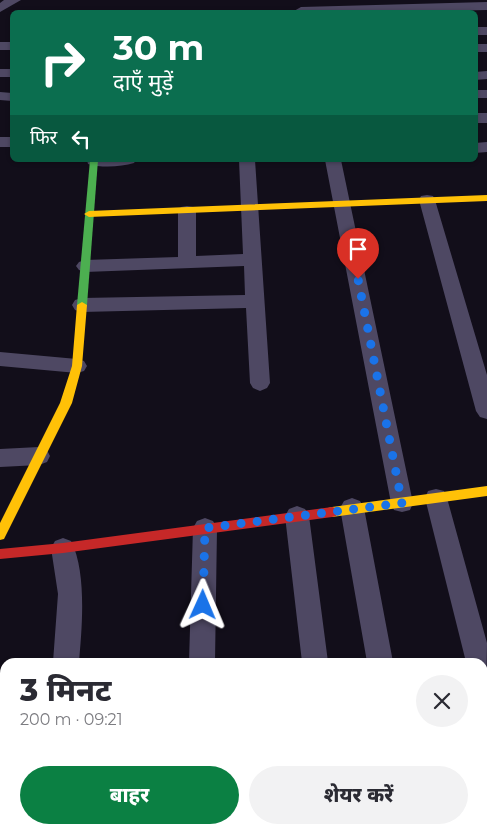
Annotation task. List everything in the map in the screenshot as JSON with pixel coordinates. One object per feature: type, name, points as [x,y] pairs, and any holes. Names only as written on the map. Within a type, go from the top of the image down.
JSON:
[{"type":"street","points":[[0,8],[14,0]]},
{"type":"street","points":[[300,8],[487,6]]},
{"type":"street","points":[[0,535],[66,403],[77,366],[94,162]]},
{"type":"street","points":[[247,162],[260,383]]},
{"type":"street","points":[[333,162],[402,503]]},
{"type":"street","points":[[89,214],[487,198]]},
{"type":"street","points":[[427,200],[487,411]]},
{"type":"street","points":[[187,211],[187,262]]},
{"type":"street","points":[[85,266],[254,260]]},
{"type":"street","points":[[82,305],[256,301]]},
{"type":"street","points":[[0,359],[77,366]]},
{"type":"street","points":[[0,458],[39,456]]},
{"type":"street","points":[[0,554],[63,548],[487,491]]},
{"type":"street","points":[[436,498],[478,658]]},
{"type":"street","points":[[352,508],[379,658]]},
{"type":"street","points":[[297,516],[315,658]]},
{"type":"street","points":[[202,658],[205,528]]},
{"type":"street","points":[[63,548],[70,594],[66,658]]},
{"type":"traffic: fast","points":[[82,305],[94,162]]},
{"type":"traffic: slow","points":[[89,214],[487,198]]},
{"type":"traffic: slow","points":[[0,535],[66,403],[77,366],[82,305]]},
{"type":"traffic: slow","points":[[332,512],[487,491]]},
{"type":"traffic: jam","points":[[0,554],[63,548],[332,512]]},
{"type":"route","points":[[203,605],[205,528],[402,503],[358,279]]}]
